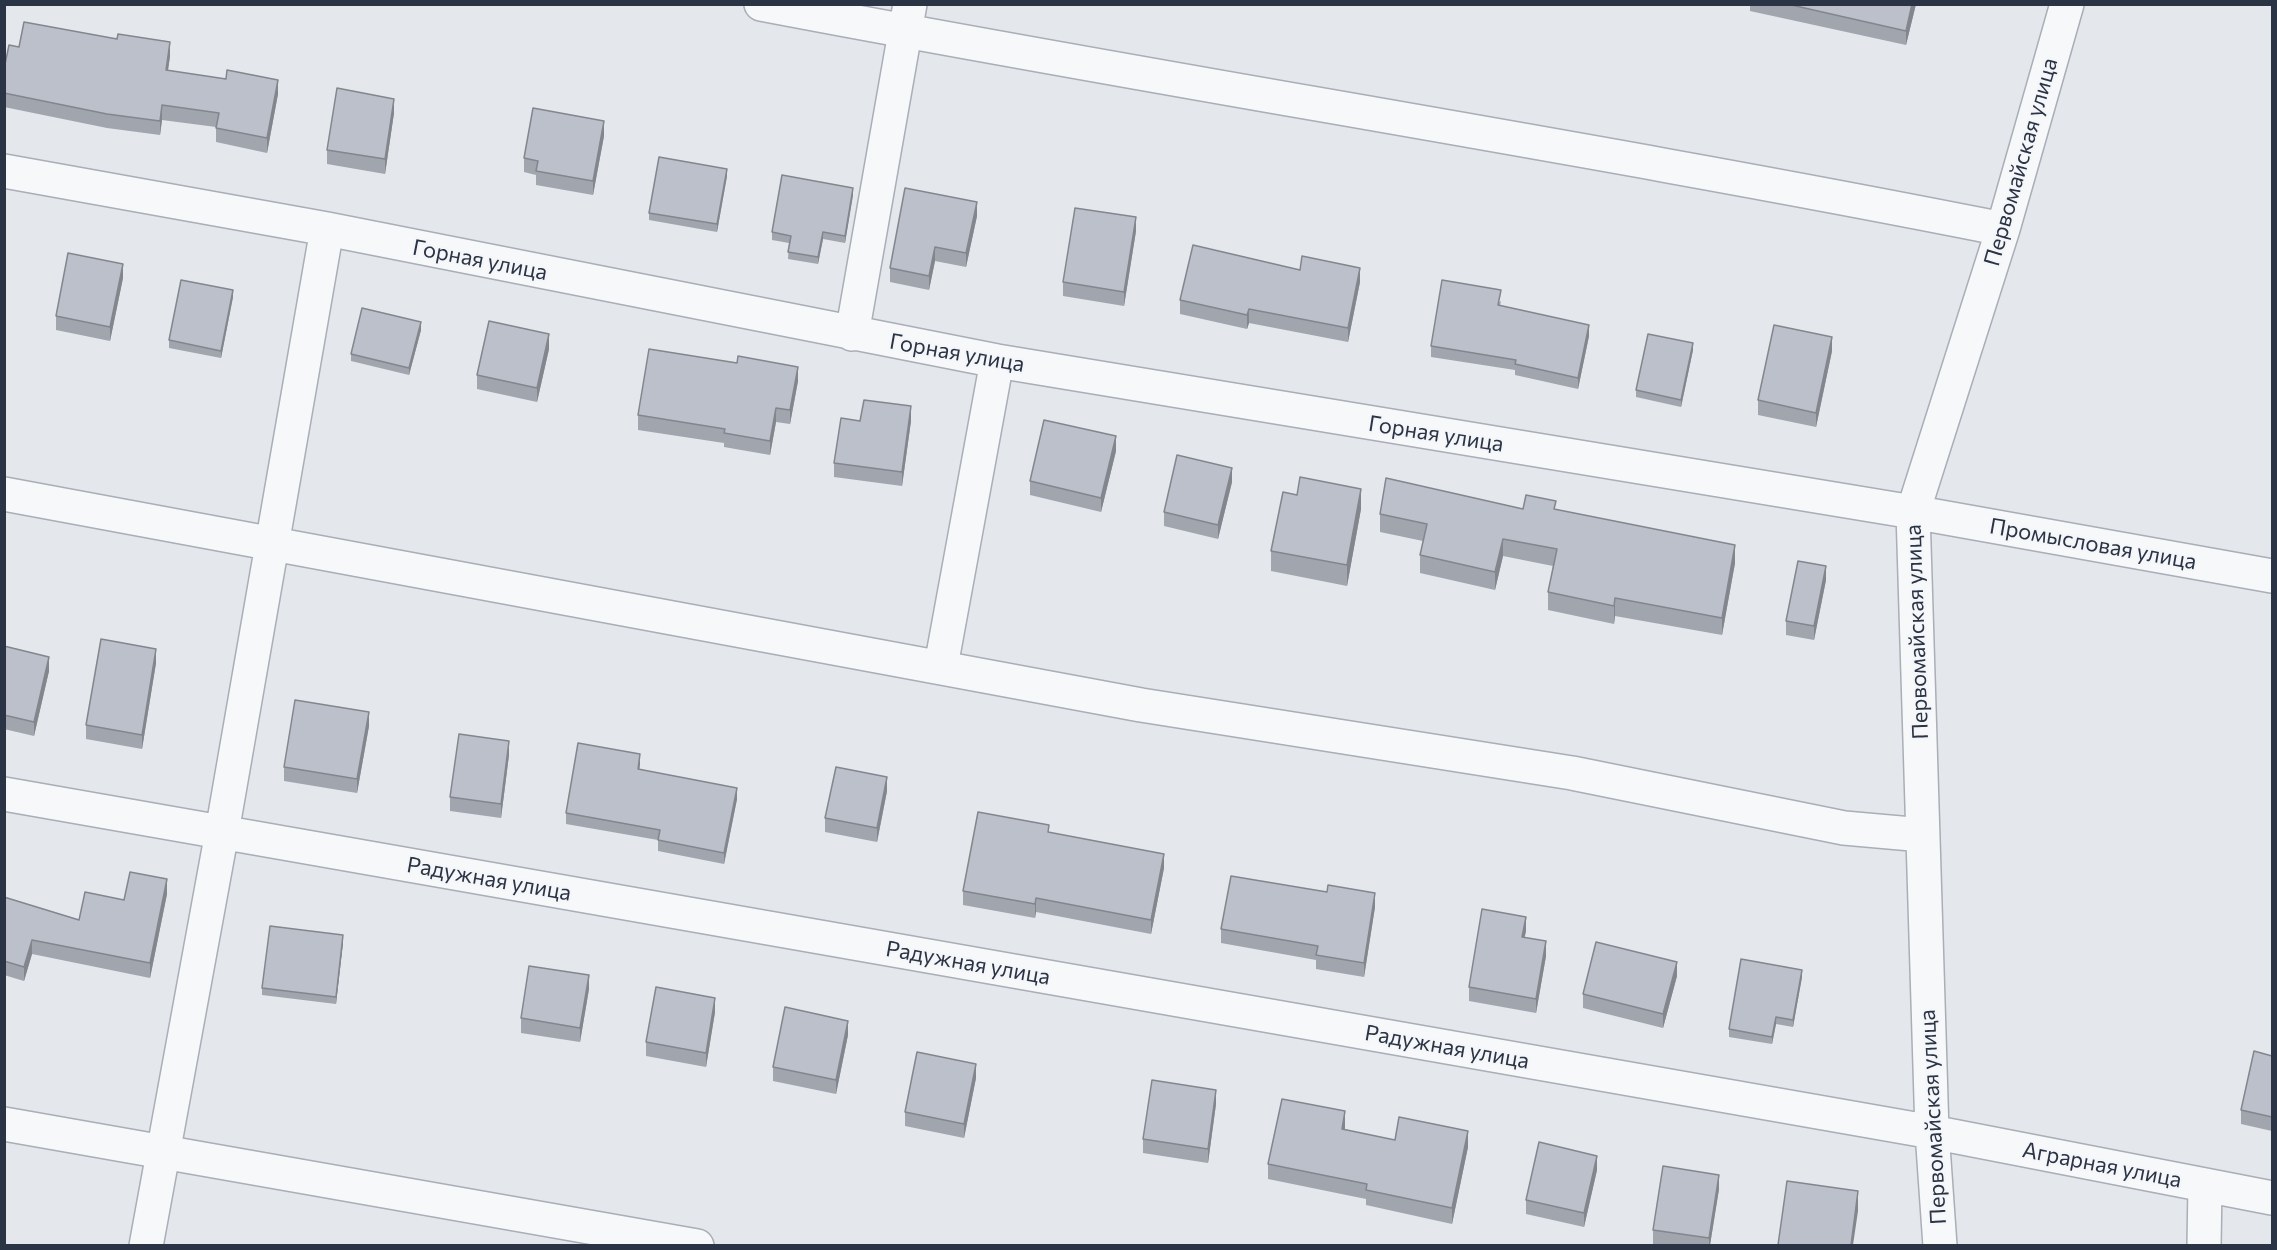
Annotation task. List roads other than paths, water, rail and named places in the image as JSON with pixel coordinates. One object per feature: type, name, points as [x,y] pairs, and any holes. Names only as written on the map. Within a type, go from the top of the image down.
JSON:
[{"type":"street","points":[[761,4],[908,18],[1794,187],[2002,229]]},
{"type":"street","name":"Первомайская улица","points":[[1940,1245],[1932,1132],[1913,512],[2002,229],[2067,4]]},
{"type":"street","points":[[852,334],[908,18]]},
{"type":"street","name":"Горная улица","points":[[4,171],[327,229],[996,362],[1913,512]]},
{"type":"street","points":[[146,1245],[222,832],[327,229]]},
{"type":"street","points":[[941,666],[996,362]]},
{"type":"street","points":[[4,494],[941,666],[1141,705],[1572,773],[1844,828],[1923,835]]},
{"type":"street","name":"Промысловая улица","points":[[1913,512],[2272,576]]},
{"type":"street","name":"Радужная улица","points":[[4,794],[1932,1132]]},
{"type":"street","points":[[4,1124],[163,1154],[697,1245]]},
{"type":"street","name":"Аграрная улица","points":[[1932,1132],[2272,1198]]},
{"type":"street","points":[[2204,1245],[2205,1185]]}]
